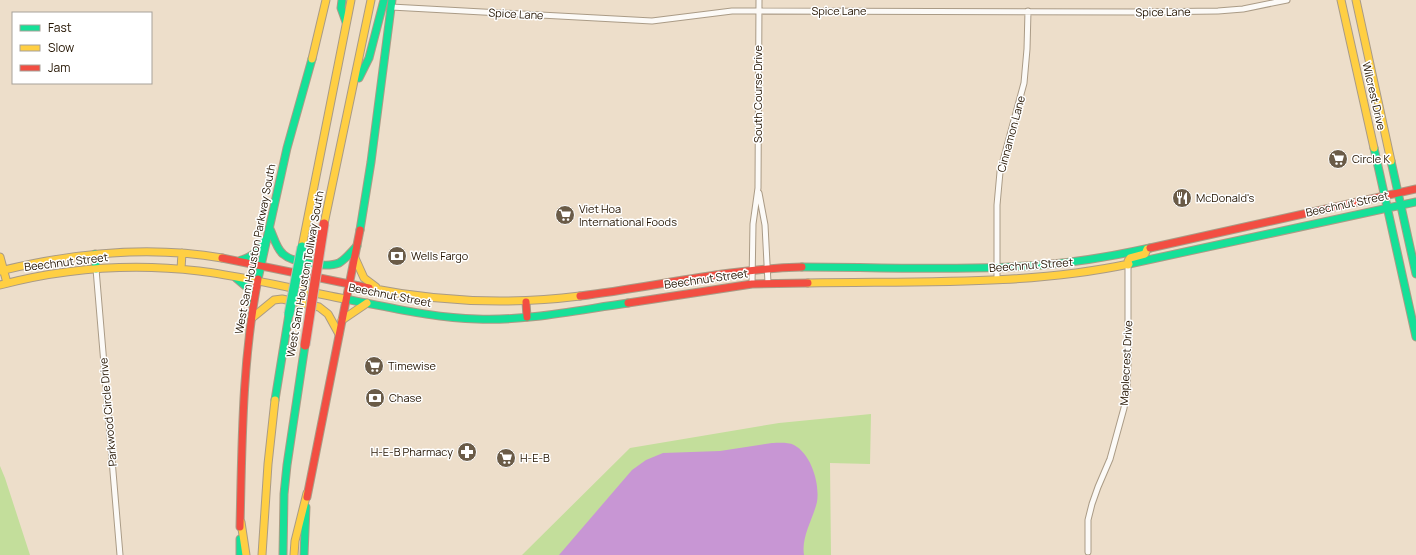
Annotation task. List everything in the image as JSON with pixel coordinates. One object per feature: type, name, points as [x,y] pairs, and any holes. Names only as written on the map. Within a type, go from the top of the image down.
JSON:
[{"type":"main road","name":"West Sam Houston Parkway South","points":[[240,555],[242,416],[245,370],[258,282],[287,148],[309,74],[326,0]]},
{"type":"main road","points":[[342,0],[341,8],[347,22]]},
{"type":"main road","name":"West Sam Houston Tollway South","points":[[262,555],[265,498],[276,387],[351,0]]},
{"type":"main road","name":"West Sam Houston Tollway South","points":[[283,555],[284,494],[286,473],[324,224],[371,0]]},
{"type":"main road","points":[[353,90],[369,58],[384,0]]},
{"type":"main road","name":"Wilcrest Drive","points":[[1341,0],[1385,196],[1413,311],[1416,337]]},
{"type":"main road","name":"Wilcrest Drive","points":[[1356,0],[1416,274]]},
{"type":"main road","points":[[294,555],[295,541],[307,493],[357,246],[371,162],[383,59],[392,3]]},
{"type":"main road","points":[[1362,95],[1376,91]]},
{"type":"main road","name":"Beechnut Street","points":[[2,271],[61,257],[136,252],[182,253],[262,265],[405,294],[449,300],[526,302],[582,297],[752,271],[790,268],[899,269],[998,267],[1063,263],[1148,249],[1416,189]]},
{"type":"main road","name":"Beechnut Street","points":[[3,284],[54,274],[96,269],[152,267],[181,269],[234,277],[418,313],[455,318],[492,319],[527,317],[752,284],[997,280],[1057,276],[1128,265],[1416,202]]},
{"type":"main road","points":[[1282,218],[1285,230]]},
{"type":"main road","points":[[270,229],[284,255],[303,262],[331,265],[346,257],[357,246]]},
{"type":"main road","points":[[234,260],[250,257],[260,251],[270,229]]},
{"type":"main road","points":[[1190,239],[1193,250]]},
{"type":"main road","points":[[1128,265],[1128,259],[1145,254],[1148,249]]},
{"type":"main road","points":[[181,269],[182,253]]},
{"type":"main road","points":[[95,254],[96,269]]},
{"type":"main road","points":[[0,257],[3,284]]},
{"type":"main road","points":[[355,257],[359,270],[364,279],[382,290]]},
{"type":"main road","points":[[898,282],[899,269]]},
{"type":"main road","points":[[234,277],[249,289],[251,294],[253,315]]},
{"type":"main road","points":[[625,291],[628,303]]},
{"type":"main road","points":[[253,315],[274,300],[297,302],[319,307],[328,314],[339,334]]},
{"type":"main road","points":[[526,302],[527,317]]},
{"type":"main road","points":[[342,320],[367,303]]},
{"type":"main road","points":[[304,555],[307,493]]},
{"type":"main road","points":[[240,522],[246,555]]},
{"type":"street","name":"South Course Drive","points":[[752,284],[753,224],[758,188],[759,0]]},
{"type":"street","name":"Spice Lane","points":[[392,3],[640,21],[662,20],[732,11],[1218,11],[1243,9],[1287,0]]},
{"type":"street","name":"Cinnamon Lane","points":[[997,280],[997,205],[1000,172],[1024,83],[1028,50],[1028,12]]},
{"type":"street","name":"South Course Drive","points":[[758,188],[765,225],[768,283]]},
{"type":"street","name":"Maplecrest Drive","points":[[1088,552],[1088,520],[1098,487],[1110,459],[1123,414],[1127,391],[1128,265]]},
{"type":"street","name":"Parkwood Circle Drive","points":[[96,269],[120,555]]},
{"type":"green space","points":[[871,414],[870,464],[830,463],[831,555],[522,555],[630,448],[779,423]]},
{"type":"green space","points":[[0,466],[5,478],[30,555],[0,555]]},
{"type":"shaded area","points":[[772,443],[789,443],[800,449],[810,462],[816,478],[818,494],[817,502],[804,542],[804,555],[559,555],[632,470],[646,460],[663,453],[720,451]]},
{"type":"traffic: fast","points":[[342,0],[341,8],[346,22]]},
{"type":"traffic: fast","points":[[359,78],[369,58],[384,0]]},
{"type":"traffic: fast","points":[[360,230],[371,162],[392,0]]},
{"type":"traffic: fast","points":[[258,279],[287,148],[312,59]]},
{"type":"traffic: fast","points":[[1374,148],[1416,337]]},
{"type":"traffic: fast","points":[[1391,161],[1416,274]]},
{"type":"traffic: fast","points":[[1129,264],[1416,202]]},
{"type":"traffic: fast","points":[[270,229],[277,246],[283,254],[294,260],[310,264],[327,265],[339,263],[357,246]]},
{"type":"traffic: fast","points":[[241,260],[255,253],[265,240]]},
{"type":"traffic: fast","points":[[289,314],[302,247]]},
{"type":"traffic: fast","points":[[802,267],[1012,267],[1082,260],[1150,248]]},
{"type":"traffic: fast","points":[[95,254],[96,269]]},
{"type":"traffic: fast","points":[[236,278],[249,289],[252,303]]},
{"type":"traffic: fast","points":[[345,299],[444,317],[477,319],[534,317],[628,303]]},
{"type":"traffic: fast","points":[[275,400],[289,314]]},
{"type":"traffic: fast","points":[[283,555],[284,494],[287,465],[305,345]]},
{"type":"traffic: fast","points":[[304,555],[306,507]]},
{"type":"traffic: fast","points":[[240,539],[240,555]]},
{"type":"traffic: slow","points":[[312,59],[326,0]]},
{"type":"traffic: slow","points":[[302,247],[351,0]]},
{"type":"traffic: slow","points":[[324,224],[371,0]]},
{"type":"traffic: slow","points":[[1341,0],[1374,148]]},
{"type":"traffic: slow","points":[[1356,0],[1391,161]]},
{"type":"traffic: slow","points":[[1128,265],[1130,258],[1145,254],[1147,249]]},
{"type":"traffic: slow","points":[[0,271],[55,260],[110,253],[166,252],[222,258]]},
{"type":"traffic: slow","points":[[181,269],[182,253]]},
{"type":"traffic: slow","points":[[0,257],[7,283]]},
{"type":"traffic: slow","points":[[355,258],[364,278],[376,287]]},
{"type":"traffic: slow","points":[[808,283],[929,282],[1010,279],[1090,271],[1129,264]]},
{"type":"traffic: slow","points":[[0,285],[24,279],[74,271],[124,267],[149,267],[199,271],[254,280],[345,299]]},
{"type":"traffic: slow","points":[[369,288],[395,293],[474,301],[527,301],[580,296]]},
{"type":"traffic: slow","points":[[252,318],[274,300],[282,299],[319,307],[328,314],[339,334]]},
{"type":"traffic: slow","points":[[342,320],[367,303]]},
{"type":"traffic: slow","points":[[262,555],[268,464],[275,400]]},
{"type":"traffic: slow","points":[[294,555],[295,541],[307,493]]},
{"type":"traffic: slow","points":[[241,522],[246,555]]},
{"type":"traffic: jam","points":[[1150,248],[1416,189]]},
{"type":"traffic: jam","points":[[305,345],[324,224]]},
{"type":"traffic: jam","points":[[307,497],[360,230]]},
{"type":"traffic: jam","points":[[222,258],[369,288]]},
{"type":"traffic: jam","points":[[580,296],[746,271],[802,267]]},
{"type":"traffic: jam","points":[[240,527],[242,434],[246,372],[258,279]]},
{"type":"traffic: jam","points":[[628,303],[752,284],[808,283]]},
{"type":"traffic: jam","points":[[526,302],[527,317]]},
{"type":"place","name":"Circle K","points":[[1338,159]]},
{"type":"place","name":"McDonald's","points":[[1182,198]]},
{"type":"place","name":"Viet Hoa International Foods","points":[[565,215]]},
{"type":"place","name":"Wells Fargo","points":[[397,256]]},
{"type":"place","name":"Timewise","points":[[374,366]]},
{"type":"place","name":"Chase","points":[[375,398]]},
{"type":"place","name":"H-E-B Pharmacy","points":[[467,452]]},
{"type":"place","name":"H-E-B","points":[[506,458]]}]
